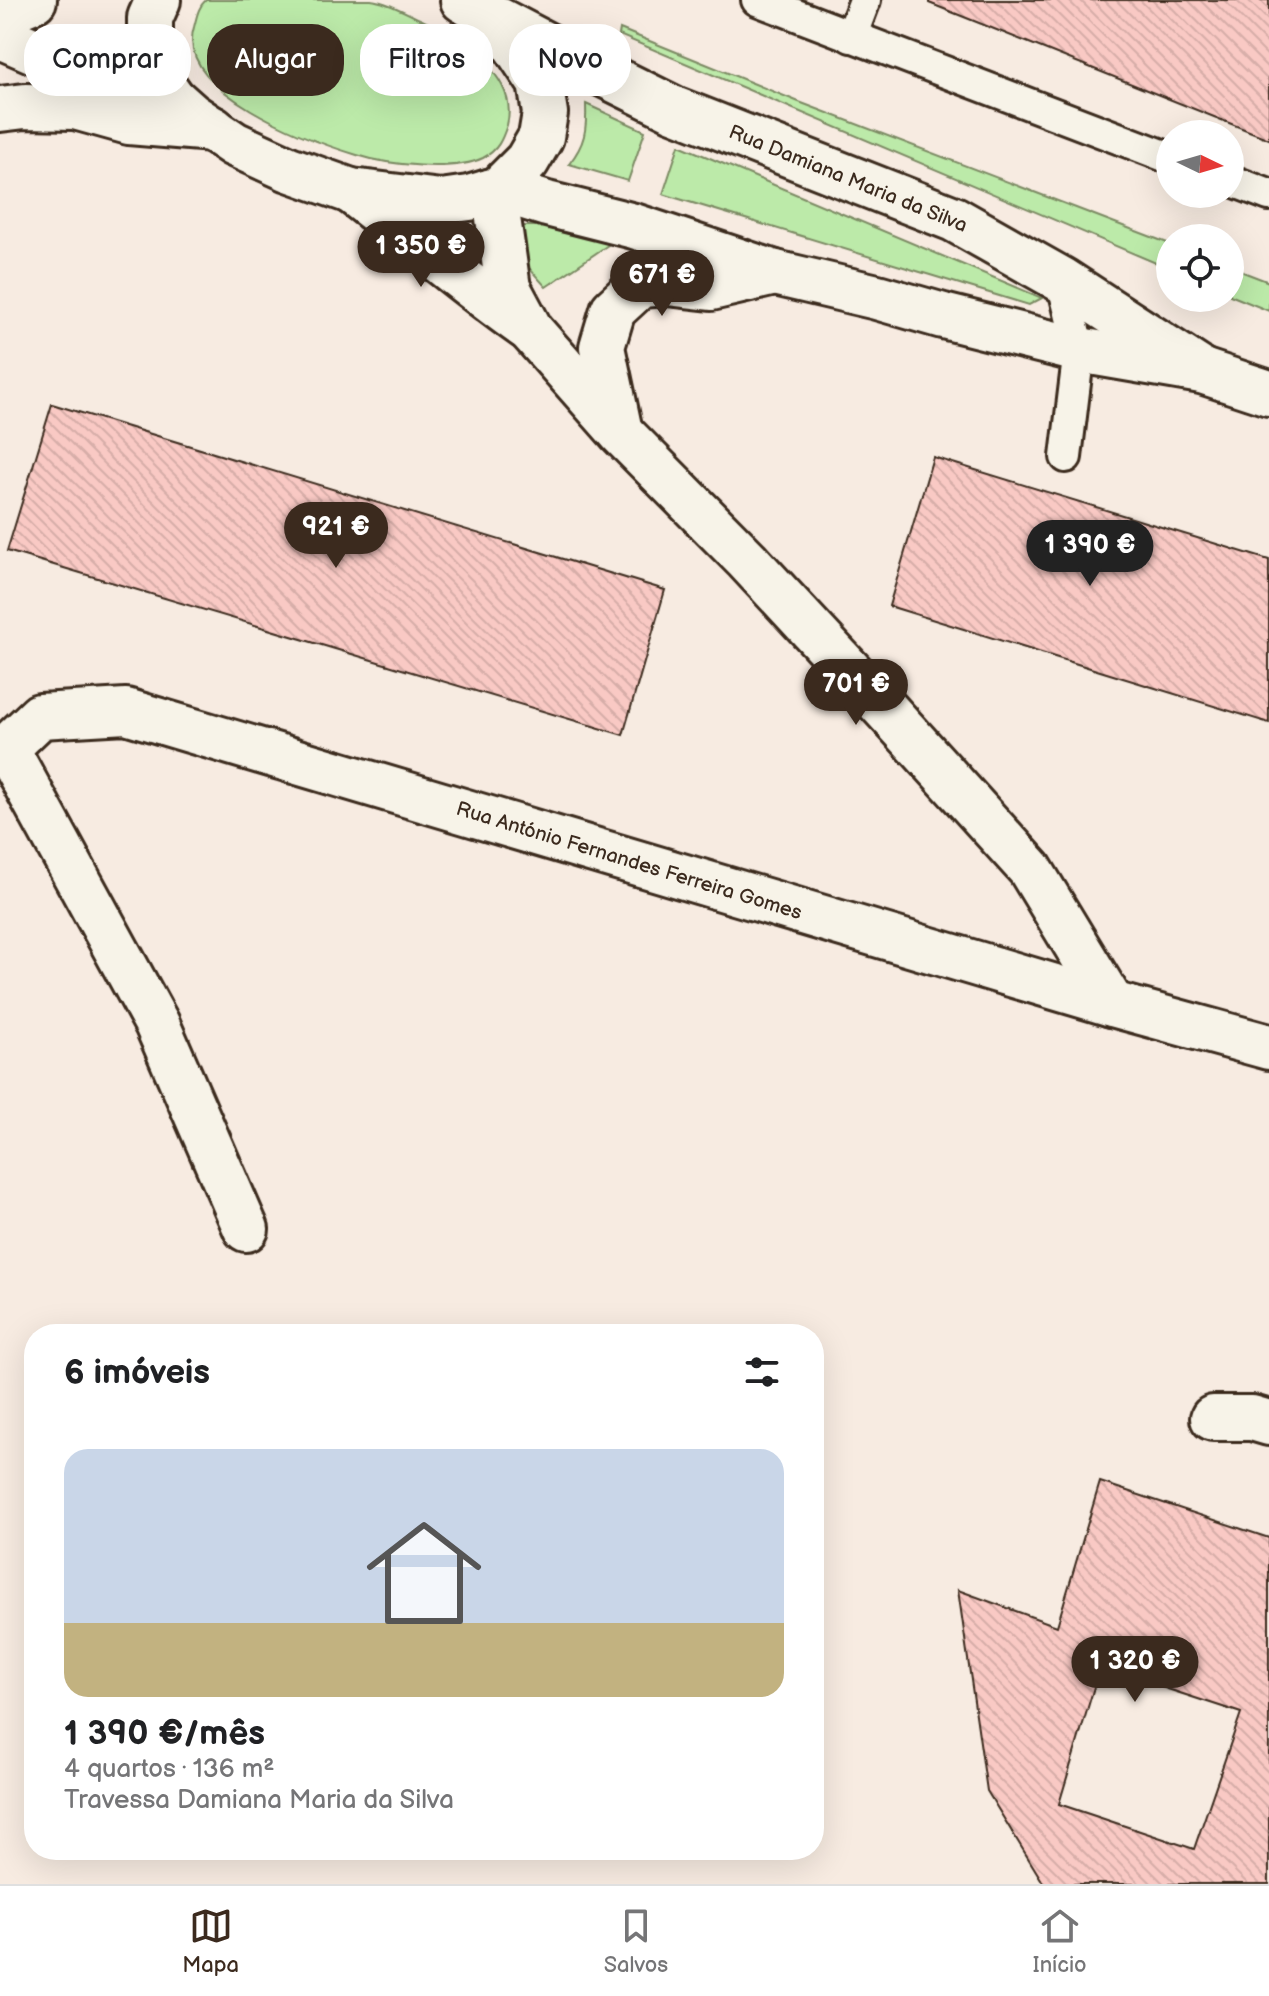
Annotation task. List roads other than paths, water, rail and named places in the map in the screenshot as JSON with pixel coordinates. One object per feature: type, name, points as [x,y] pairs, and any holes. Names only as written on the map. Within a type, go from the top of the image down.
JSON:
[{"type":"street","points":[[0,14],[34,0]]},
{"type":"street","name":"Rua Damiana Maria da Silva","points":[[158,0],[150,18],[150,53],[159,79],[173,99],[191,115],[234,144],[289,169],[351,191],[441,202],[494,190],[527,161],[541,137],[545,113],[540,83],[512,41],[472,6]]},
{"type":"street","name":"Rua Damiana Maria da Silva","points":[[472,6],[674,109],[954,219],[1062,280],[1202,371]]},
{"type":"street","name":"Rua Damiana Maria da Silva","points":[[0,36],[111,84],[173,99]]},
{"type":"street","points":[[0,109],[75,107],[129,122],[213,129]]},
{"type":"street","points":[[494,190],[508,288],[531,331],[621,433],[758,571],[1030,869],[1112,1004]]},
{"type":"street","name":"Rua Damiana Maria da Silva","points":[[494,190],[634,226],[775,273],[1079,350],[1202,371],[1269,393]]},
{"type":"street","points":[[351,191],[491,303],[531,331]]},
{"type":"street","points":[[621,433],[602,347],[613,310],[640,285],[667,283],[711,288],[775,273]]},
{"type":"street","name":"Rua António Fernandes Ferreira Gomes","points":[[3,751],[40,716],[126,711],[1112,1004],[1269,1047]]},
{"type":"street","points":[[3,751],[157,1024],[246,1229]]},
{"type":"street","points":[[1213,1418],[1252,1418],[1269,1423]]},
{"type":"lane","points":[[757,0],[1156,153]]},
{"type":"lane","points":[[851,37],[865,0]]},
{"type":"lane","points":[[1244,185],[1269,195]]},
{"type":"lane","points":[[1062,280],[1079,350],[1066,457]]}]
